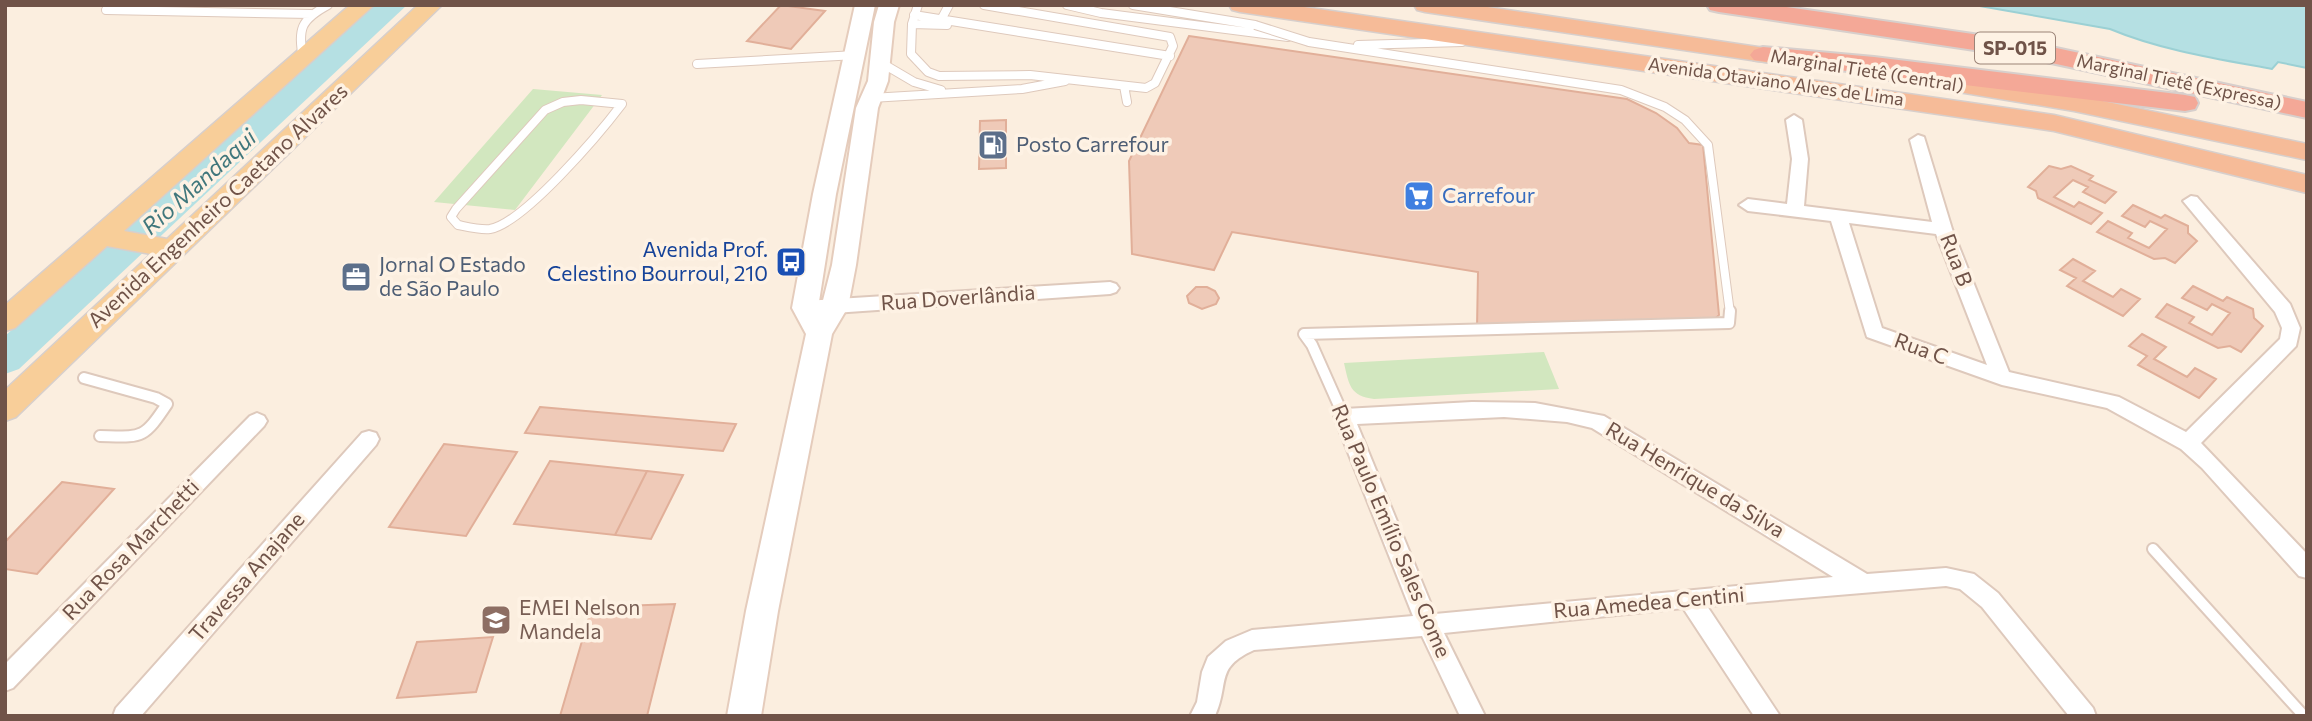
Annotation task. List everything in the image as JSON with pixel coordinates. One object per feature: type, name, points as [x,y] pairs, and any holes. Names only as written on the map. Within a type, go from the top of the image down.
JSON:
[{"type":"highway","name":"Avenida Otaviano Alves de Lima","points":[[1240,5],[2054,123],[2307,184]]},
{"type":"highway","name":"Marginal Tietê (Central)","points":[[1425,5],[2074,103],[2307,152]]},
{"type":"highway","name":"Marginal Tietê (Expressa)","points":[[1719,5],[2028,50],[2307,110]]},
{"type":"highway","points":[[1763,55],[2132,95],[2307,123]]},
{"type":"highway","points":[[2054,123],[2176,143],[2307,171]]},
{"type":"main road","points":[[5,321],[363,5]]},
{"type":"main road","name":"Avenida Engenheiro Caetano Alvares","points":[[5,409],[431,5]]},
{"type":"main road","points":[[819,334],[806,308],[839,122],[856,58],[865,5]]},
{"type":"main road","points":[[744,716],[762,611],[819,334],[835,307],[889,5]]},
{"type":"main road","points":[[856,58],[857,71],[877,79]]},
{"type":"main road","points":[[845,96],[877,79]]},
{"type":"main road","points":[[839,122],[877,79]]},
{"type":"main road","points":[[102,236],[171,249]]},
{"type":"street","points":[[1794,120],[1800,159],[1795,211]]},
{"type":"street","name":"Rua B","points":[[1918,140],[1943,229],[2002,378]]},
{"type":"street","points":[[2188,443],[2289,341],[2291,328],[2283,309],[2190,201]]},
{"type":"street","points":[[1748,205],[1943,229]]},
{"type":"street","name":"Rua C","points":[[1838,216],[1874,332],[2002,378]]},
{"type":"street","name":"Rua Doverlândia","points":[[806,308],[1110,288]]},
{"type":"street","points":[[2002,378],[2112,402],[2188,443],[2209,462],[2307,569]]},
{"type":"street","name":"Rua Henrique da Silva","points":[[1344,417],[1531,409],[1566,413],[1597,421],[1866,585]]},
{"type":"street","name":"Rua Paulo Emílio Sales Gome","points":[[1344,417],[1428,625],[1473,716]]},
{"type":"street","name":"Rua Rosa Marchetti","points":[[5,680],[257,421]]},
{"type":"street","name":"Travessa Anajane","points":[[125,716],[369,439]]},
{"type":"street","name":"Rua Amedea Centini","points":[[1202,716],[1208,707],[1212,671],[1228,649],[1252,640],[1689,598],[1946,577],[1966,581],[1990,600],[2084,716]]},
{"type":"street","points":[[1689,598],[1768,716]]},
{"type":"lane","points":[[303,59],[299,35],[311,15],[328,5]]},
{"type":"lane","points":[[918,5],[913,20],[911,54],[928,72],[955,77],[1030,75],[1146,88],[1156,83],[1173,46],[1170,37],[984,5]]},
{"type":"lane","points":[[942,18],[949,5]]},
{"type":"lane","points":[[1067,5],[1101,13],[1352,45],[1496,41]]},
{"type":"lane","name":"Rua Paulo Emílio Sales Gome","points":[[1133,5],[1255,25],[1309,42],[1621,90],[1665,107],[1685,120],[1708,145],[1730,307],[1729,323],[1304,334],[1312,345],[1344,417]]},
{"type":"lane","points":[[106,10],[311,15]]},
{"type":"lane","points":[[913,20],[942,18],[1040,37],[1170,56]]},
{"type":"lane","points":[[913,20],[973,30]]},
{"type":"lane","points":[[697,64],[856,58]]},
{"type":"lane","points":[[877,79],[914,82],[951,92]]},
{"type":"lane","points":[[877,79],[951,92],[1022,89],[1076,79]]},
{"type":"lane","points":[[1124,86],[1127,102]]},
{"type":"lane","points":[[581,100],[622,104],[583,153],[507,223],[489,229],[458,225],[451,217],[545,110],[563,102],[581,100]]},
{"type":"lane","points":[[84,378],[156,398],[167,404],[151,428],[138,437],[100,436]]},
{"type":"lane","points":[[2153,549],[2304,716]]},
{"type":"green space","points":[[533,89],[602,95],[515,210],[434,202]]},
{"type":"green space","points":[[1544,352],[1559,389],[1374,399],[1355,392],[1347,377],[1344,363]]},
{"type":"water","points":[[1974,5],[2307,5],[2307,68],[2278,62],[2272,69],[2169,48],[2110,29]]},
{"type":"building","points":[[781,5],[825,11],[791,49],[747,41]]},
{"type":"building","name":"Carrefour","points":[[1189,36],[1627,99],[1656,113],[1677,128],[1689,143],[1703,145],[1719,315],[1716,318],[1477,328],[1478,272],[1232,232],[1214,270],[1132,254],[1129,161]]},
{"type":"building","name":"Posto Carrefour","points":[[1006,120],[1006,168],[979,169],[980,121]]},
{"type":"building","points":[[2049,166],[2061,169],[2071,166],[2093,176],[2089,180],[2116,192],[2105,203],[2083,192],[2088,187],[2073,180],[2054,197],[2074,207],[2079,202],[2102,213],[2091,224],[2038,198],[2036,191],[2028,187]]},
{"type":"building","points":[[2133,205],[2161,218],[2165,215],[2188,226],[2188,233],[2197,241],[2175,263],[2165,258],[2154,259],[2097,232],[2108,221],[2132,233],[2128,238],[2149,248],[2167,229],[2150,221],[2145,227],[2122,216]]},
{"type":"building","points":[[2073,259],[2095,271],[2083,281],[2113,297],[2121,289],[2140,299],[2123,316],[2067,286],[2076,278],[2060,270]]},
{"type":"building","points":[[2193,286],[2223,301],[2227,297],[2253,309],[2254,318],[2263,326],[2241,352],[2230,346],[2218,348],[2156,317],[2167,304],[2194,317],[2189,323],[2212,335],[2230,313],[2212,304],[2207,310],[2182,298]]},
{"type":"building","points":[[1196,287],[1207,287],[1215,291],[1219,298],[1216,304],[1202,309],[1189,303],[1187,296]]},
{"type":"building","points":[[2142,334],[2166,347],[2154,359],[2187,377],[2195,368],[2216,379],[2199,398],[2138,365],[2147,356],[2129,346]]},
{"type":"building","points":[[540,407],[736,424],[723,451],[525,433]]},
{"type":"building","points":[[444,444],[517,452],[466,536],[389,527]]},
{"type":"building","points":[[550,461],[647,471],[615,535],[514,524]]},
{"type":"building","points":[[647,471],[683,475],[651,539],[615,535]]},
{"type":"building","points":[[62,482],[114,489],[37,574],[5,569],[5,542]]},
{"type":"building","points":[[675,604],[647,716],[560,716],[592,607]]},
{"type":"building","points":[[493,637],[476,692],[397,698],[417,642]]},
{"type":"waterway","name":"Rio Mandaqui","points":[[5,359],[392,5]]},
{"type":"place","name":"Posto Carrefour","points":[[993,145]]},
{"type":"place","name":"Carrefour","points":[[1419,196]]},
{"type":"place","name":"Avenida Prof. Celestino Bourroul, 210","points":[[791,262]]},
{"type":"place","name":"Jornal O Estado de São Paulo","points":[[356,277]]},
{"type":"place","name":"EMEI Nelson Mandela","points":[[496,620]]}]
